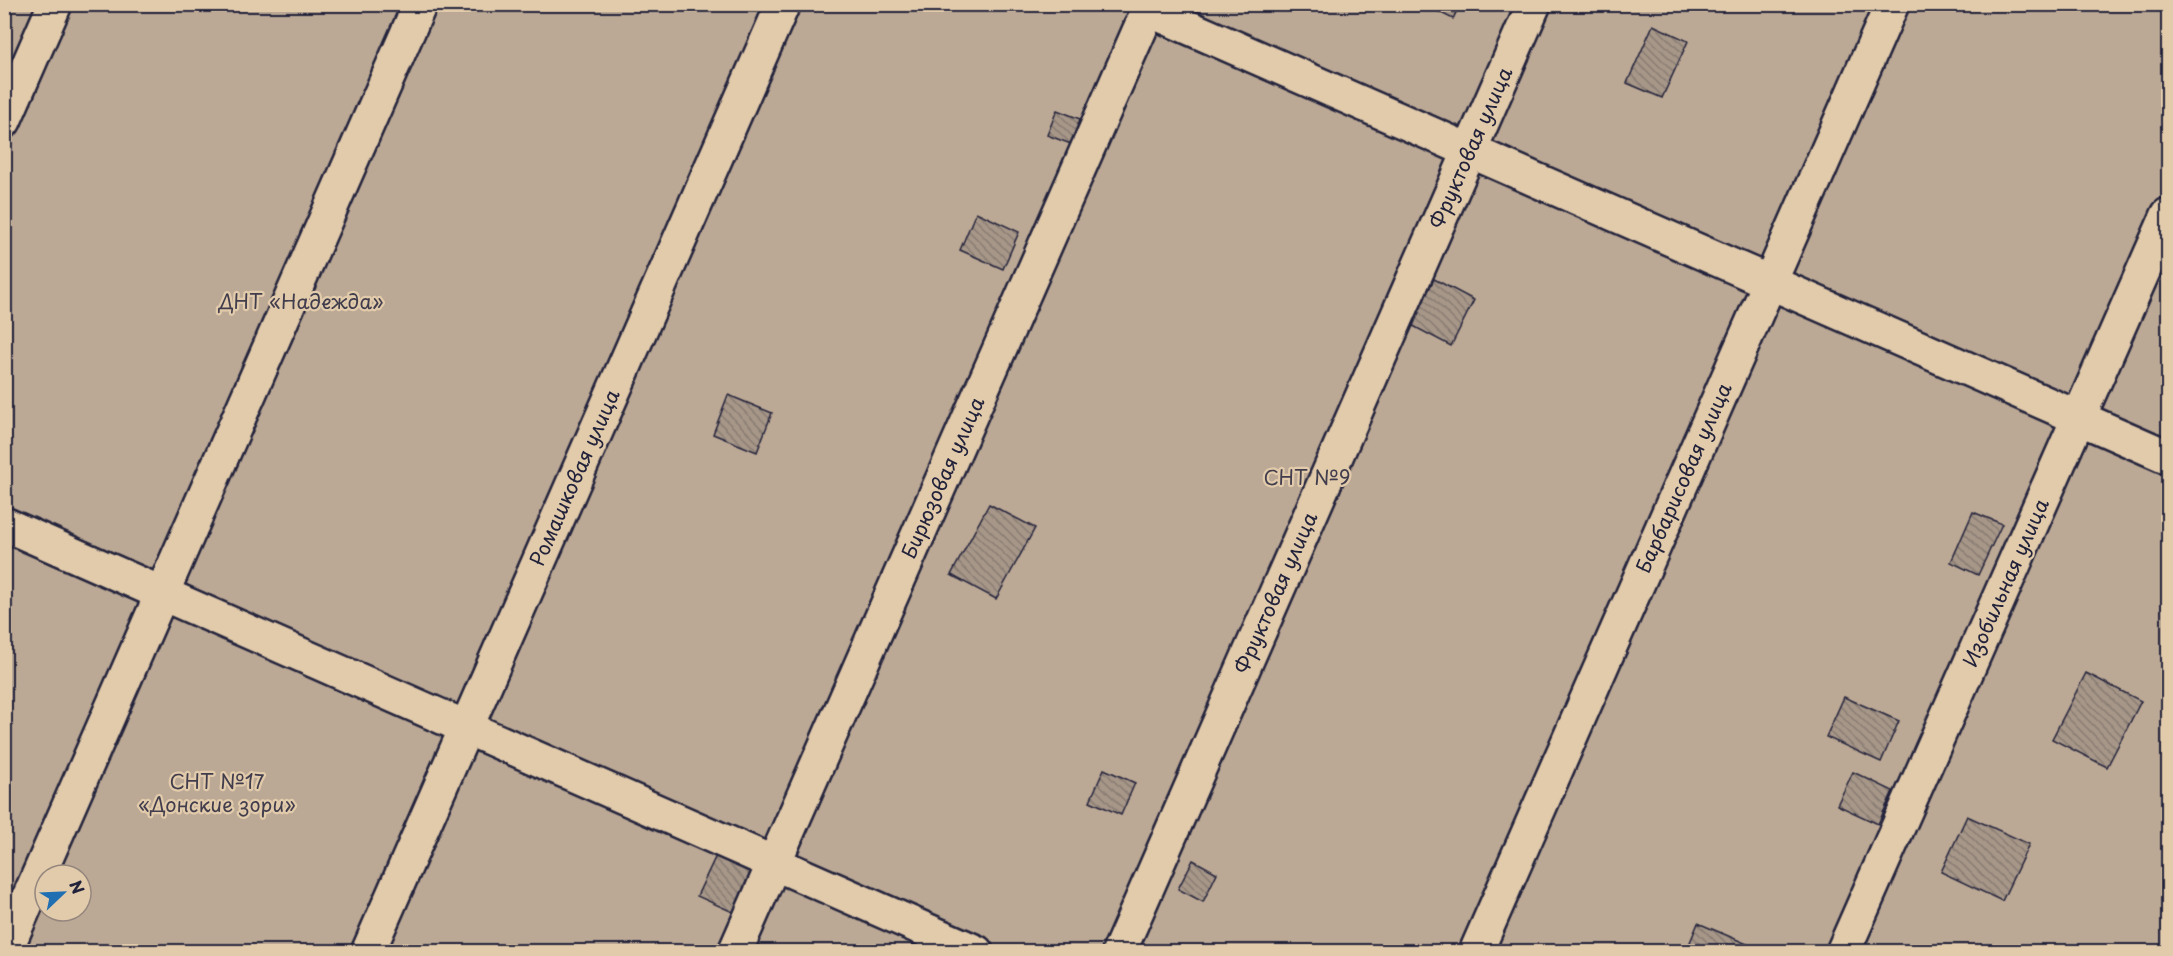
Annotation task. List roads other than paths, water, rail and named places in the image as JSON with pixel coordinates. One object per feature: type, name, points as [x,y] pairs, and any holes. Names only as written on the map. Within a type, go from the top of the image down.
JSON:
[{"type":"street","points":[[4,121],[55,4]]},
{"type":"street","points":[[5,951],[420,4]]},
{"type":"street","name":"Ромашковая улица","points":[[368,951],[783,4]]},
{"type":"street","name":"Фруктовая улица","points":[[1119,951],[1534,4]]},
{"type":"street","name":"Барбарисовая улица","points":[[1476,951],[1892,4]]},
{"type":"street","points":[[1150,7],[2169,458]]},
{"type":"street","name":"Бирюзовая улица","points":[[735,951],[1150,7]]},
{"type":"street","name":"Изобильная улица","points":[[1843,951],[2169,215]]},
{"type":"street","points":[[4,524],[976,951]]},
{"type":"park label","name":"ДНТ «Надежда»","points":[[301,302]]},
{"type":"park label","name":"СНТ №9","points":[[1307,478]]},
{"type":"park label","name":"СНТ №17 «Донские зори»","points":[[217,794]]}]
